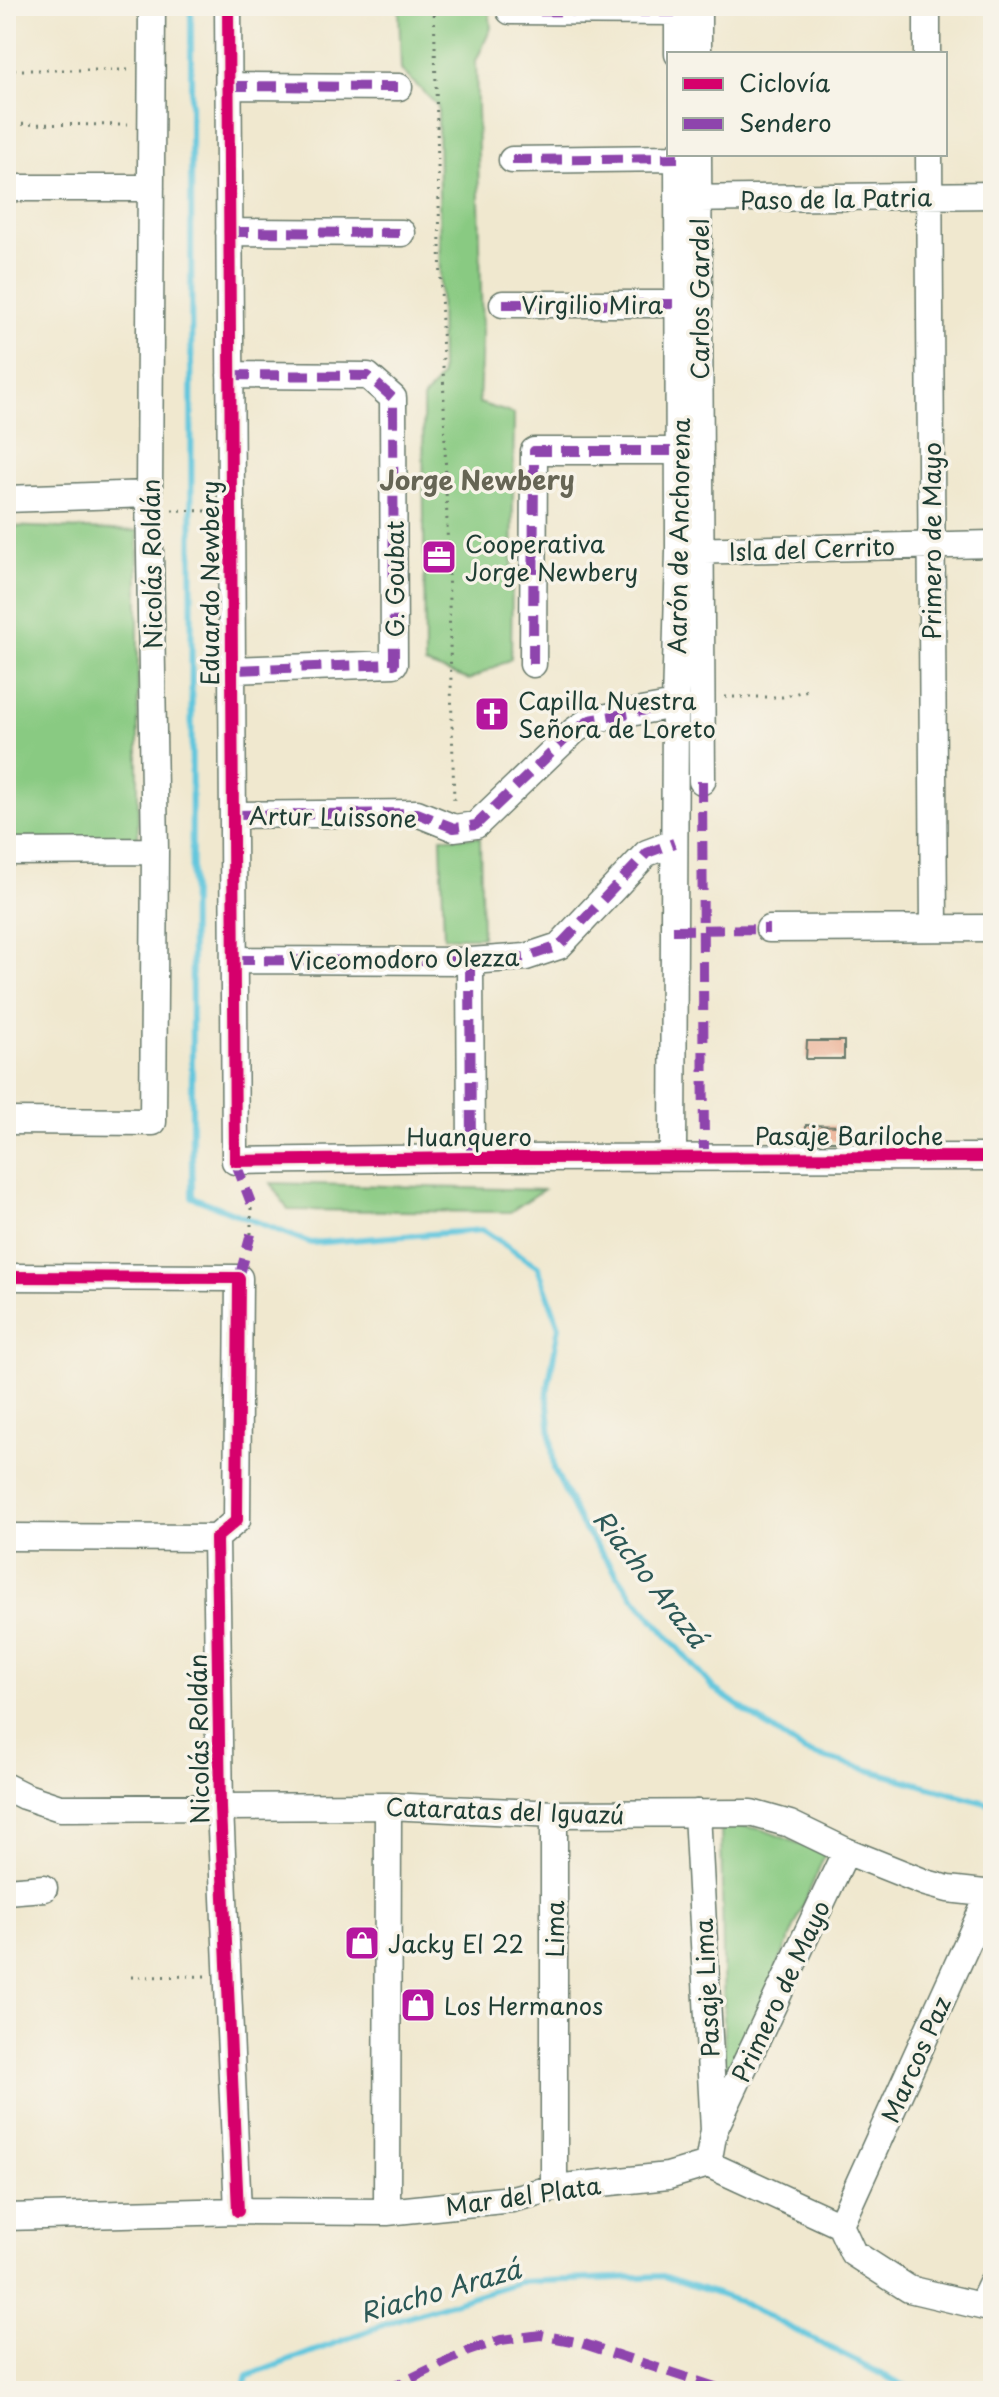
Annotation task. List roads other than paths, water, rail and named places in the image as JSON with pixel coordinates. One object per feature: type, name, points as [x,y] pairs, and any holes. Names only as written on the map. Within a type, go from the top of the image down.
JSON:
[{"type":"street","name":"Nicolás Roldán","points":[[6,1121],[153,1122],[155,851],[149,494],[152,6]]},
{"type":"street","name":"Eduardo Newbery","points":[[228,6],[235,1161]]},
{"type":"street","points":[[927,6],[927,52]]},
{"type":"street","points":[[510,11],[685,8]]},
{"type":"street","points":[[678,52],[685,8]]},
{"type":"street","points":[[685,8],[697,52]]},
{"type":"street","points":[[228,86],[399,87]]},
{"type":"street","points":[[512,160],[667,156]]},
{"type":"street","name":"Aarón de Anchorena","points":[[673,1157],[675,705],[690,551],[679,451],[681,304],[688,200],[685,156]]},
{"type":"street","name":"Primero de Mayo","points":[[929,156],[934,928]]},
{"type":"street","points":[[6,188],[151,188]]},
{"type":"street","name":"Paso de la Patria","points":[[688,200],[993,195]]},
{"type":"street","name":"Carlos Gardel","points":[[688,200],[690,551],[702,696],[702,781]]},
{"type":"street","points":[[229,232],[402,233]]},
{"type":"street","name":"Virgilio Mira","points":[[503,304],[681,304]]},
{"type":"street","name":"G. Goubat","points":[[230,375],[368,376],[393,398],[394,664],[232,670]]},
{"type":"street","points":[[533,664],[534,451],[679,451]]},
{"type":"street","points":[[6,499],[149,494]]},
{"type":"street","name":"Isla del Cerrito","points":[[690,551],[993,544]]},
{"type":"street","name":"Artur Luissone","points":[[233,815],[417,813],[454,828],[476,825],[574,731],[590,720],[675,705]]},
{"type":"street","name":"Viceomodoro Olezza","points":[[234,960],[470,961],[526,957],[559,946],[647,853],[674,843]]},
{"type":"street","points":[[6,852],[155,851]]},
{"type":"street","points":[[769,929],[993,928]]},
{"type":"street","points":[[470,961],[471,1158]]},
{"type":"street","name":"Huanquero","points":[[235,1161],[704,1157]]},
{"type":"street","name":"Pasaje Bariloche","points":[[704,1157],[993,1157]]},
{"type":"street","points":[[6,1277],[239,1278],[237,1520],[216,1538],[6,1537]]},
{"type":"street","name":"Nicolás Roldán","points":[[216,1538],[220,1808],[238,2211]]},
{"type":"street","name":"Cataratas del Iguazú","points":[[6,1787],[60,1808],[388,1806],[554,1814],[751,1813],[790,1824],[846,1851],[926,1883],[948,1889],[992,1893]]},
{"type":"street","points":[[387,2212],[388,1806]]},
{"type":"street","name":"Pasaje Lima","points":[[697,1813],[714,2130],[708,2164]]},
{"type":"street","name":"Lima","points":[[554,1814],[554,2188]]},
{"type":"street","name":"Primero de Mayo","points":[[714,2130],[846,1851]]},
{"type":"street","points":[[6,1891],[44,1888]]},
{"type":"street","name":"Marcos Paz","points":[[840,2225],[992,1893]]},
{"type":"street","points":[[708,2164],[840,2225],[853,2253],[909,2289],[987,2308],[993,2281]]},
{"type":"street","name":"Mar del Plata","points":[[6,2217],[238,2211],[387,2212],[512,2199],[554,2188],[668,2176],[708,2164]]},
{"type":"waterway","points":[[191,6],[192,1197],[311,1243],[483,1230],[538,1267],[559,1326],[547,1394],[554,1469],[580,1523],[632,1595],[714,1689],[805,1752],[993,1805]]},
{"type":"waterway","name":"Riacho Arazá","points":[[242,2391],[248,2376],[399,2319],[519,2282],[663,2276],[738,2301],[909,2388],[931,2391]]},
{"type":"place","name":"Cooperativa Jorge Newbery","points":[[439,557]]},
{"type":"place","name":"Capilla Nuestra Señora de Loreto","points":[[492,714]]},
{"type":"place","name":"Jacky El 22","points":[[362,1943]]},
{"type":"place","name":"Los Hermanos","points":[[418,2005]]},
{"type":"district","name":"Jorge Newbery","points":[[477,479]]}]
